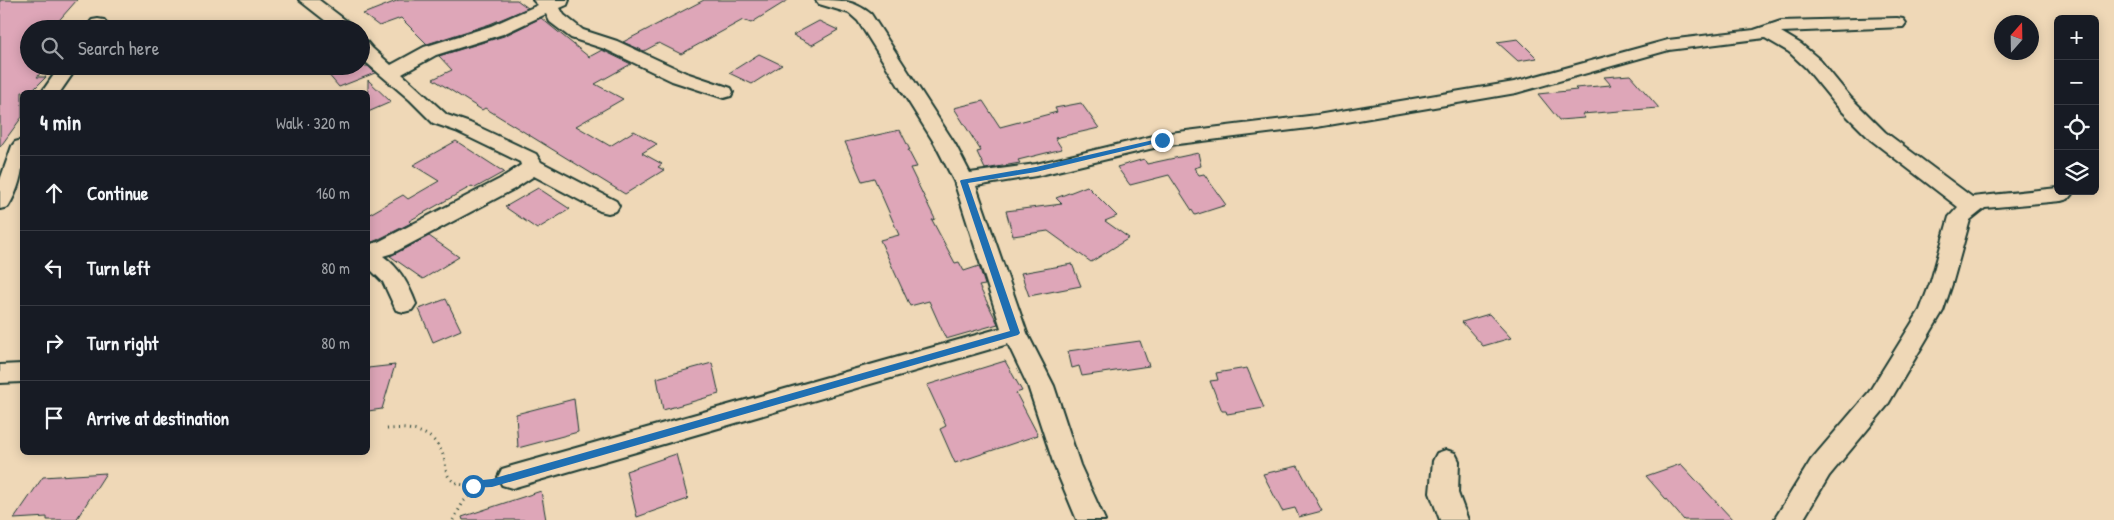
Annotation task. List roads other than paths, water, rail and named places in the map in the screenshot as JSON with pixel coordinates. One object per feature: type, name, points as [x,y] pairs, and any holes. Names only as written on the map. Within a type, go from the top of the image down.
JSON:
[{"type":"street","points":[[308,0],[336,20]]},
{"type":"street","points":[[824,0],[855,9],[864,18],[945,144],[964,181],[1015,333],[1041,386],[1067,465],[1091,520]]},
{"type":"street","points":[[390,73],[430,51],[497,30],[552,2],[556,18],[577,34],[611,45],[679,76],[724,92]]},
{"type":"street","points":[[964,181],[1036,170],[1162,140],[1317,121],[1516,87],[1668,45],[1757,35],[1781,26],[1897,23]]},
{"type":"street","points":[[1766,31],[1795,48],[1813,64],[1844,102],[1878,136],[1972,207]]},
{"type":"street","points":[[370,56],[417,96],[440,119],[463,127],[530,158],[532,166],[608,206]]},
{"type":"street","points":[[52,90],[63,75]]},
{"type":"street","points":[[0,202],[6,193],[20,152]]},
{"type":"street","points":[[370,252],[385,248],[507,184],[523,175],[532,166]]},
{"type":"street","points":[[1788,520],[1820,468],[1878,399],[1931,311],[1942,281],[1960,217],[1980,202],[2054,195]]},
{"type":"street","points":[[370,258],[386,269],[396,282],[404,304]]},
{"type":"street","points":[[512,477],[1015,333]]},
{"type":"street","points":[[0,374],[20,373]]},
{"type":"street","points":[[1446,461],[1444,493],[1454,520]]}]
